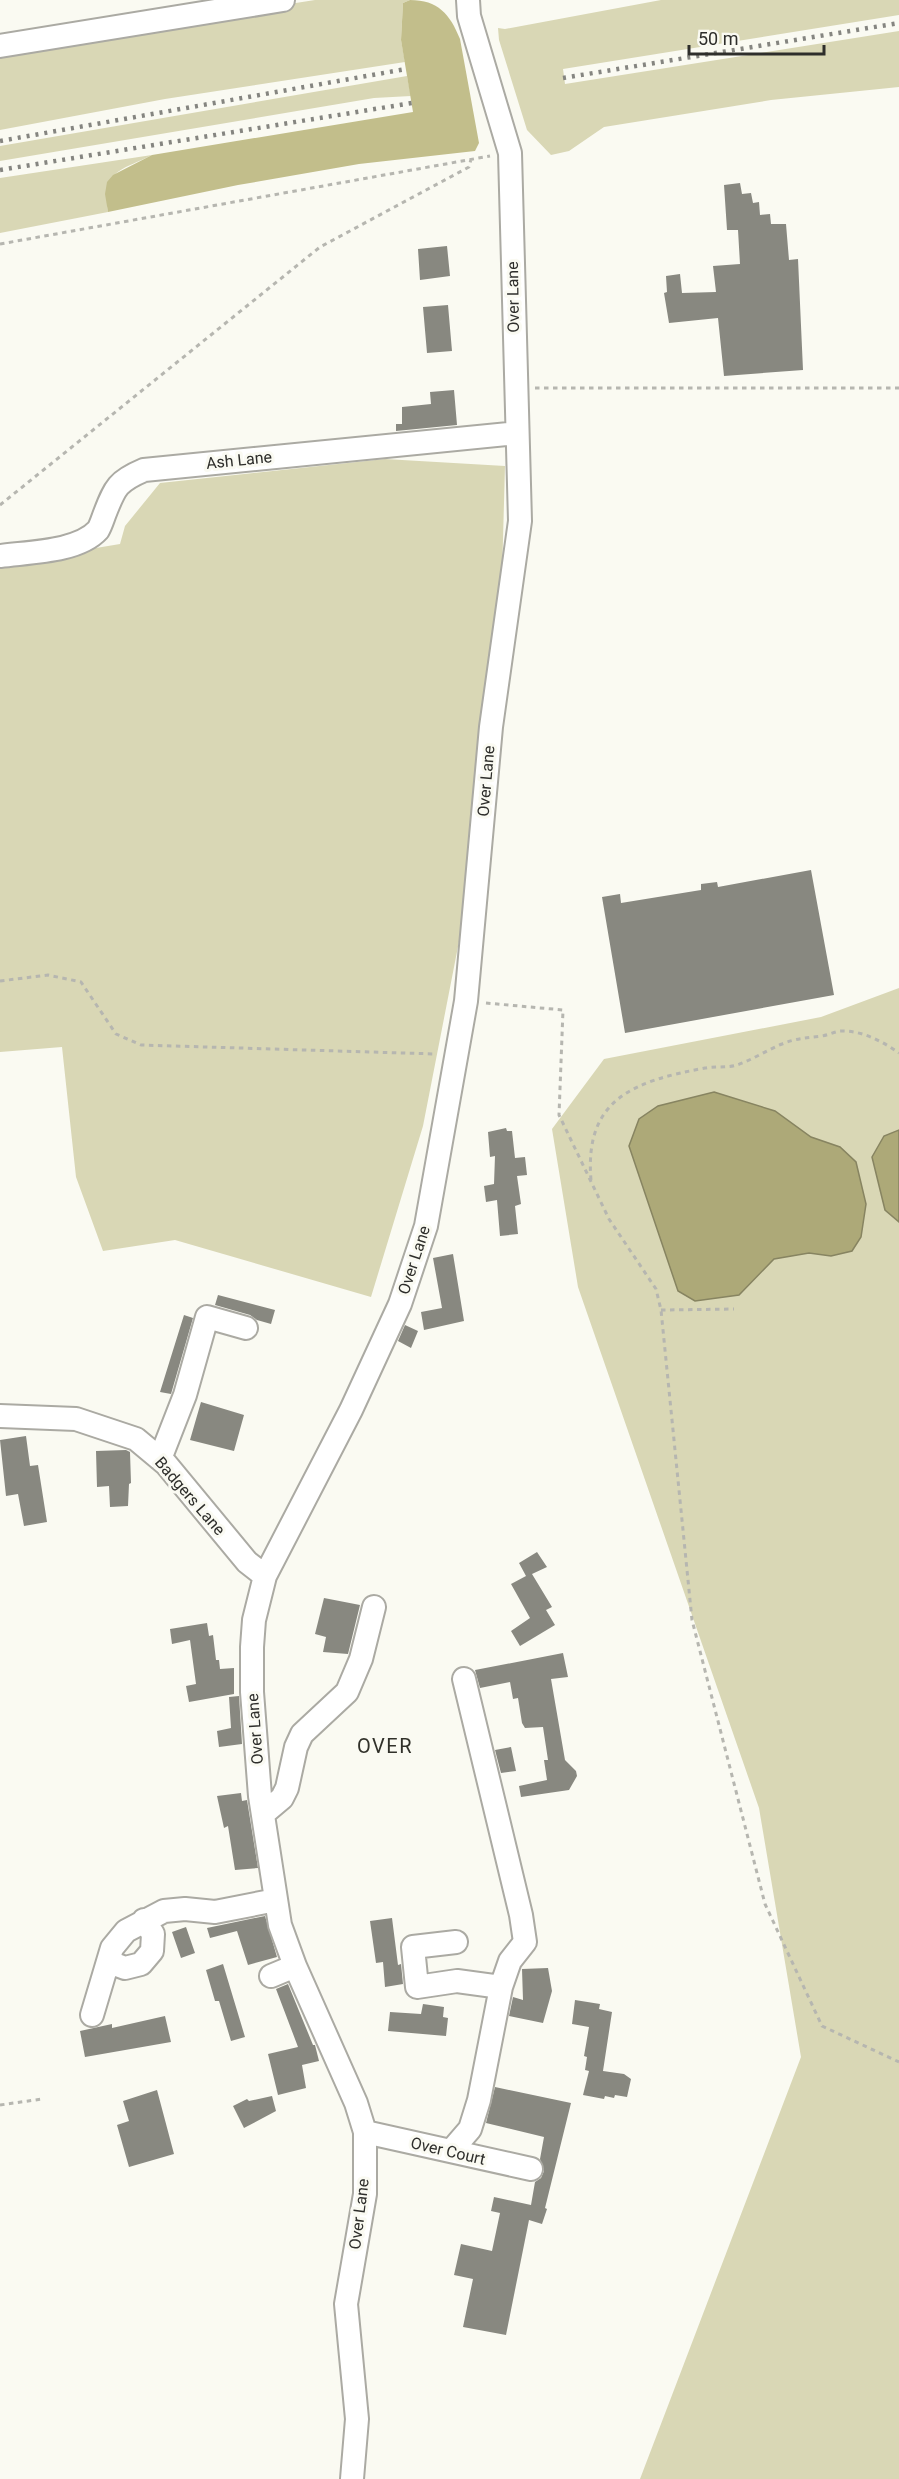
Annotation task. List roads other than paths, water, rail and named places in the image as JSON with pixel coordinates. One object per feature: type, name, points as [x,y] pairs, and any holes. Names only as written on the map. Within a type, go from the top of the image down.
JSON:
[{"type":"street","points":[[0,46],[284,0]]},
{"type":"street","name":"Over Lane","points":[[352,2479],[357,2419],[346,2304],[365,2194],[365,2132],[357,2103],[295,1966],[280,1925],[263,1814],[252,1692],[252,1647],[254,1620],[265,1576],[351,1410],[400,1304],[426,1226],[466,1001],[491,727],[520,521],[510,153],[469,16],[468,0]]},
{"type":"street","name":"Ash Lane","points":[[0,556],[71,546],[87,538],[99,528],[115,487],[127,477],[144,470],[517,433]]},
{"type":"street","points":[[159,1459],[185,1395],[207,1317],[246,1328]]},
{"type":"street","name":"Badgers Lane","points":[[0,1416],[76,1419],[136,1439],[159,1459],[247,1562],[265,1576]]},
{"type":"street","points":[[263,1814],[275,1805],[287,1788],[296,1747],[302,1734],[347,1692],[361,1659],[374,1607]]},
{"type":"street","points":[[451,2151],[470,2129],[479,2100],[501,1987],[510,1961],[525,1942],[521,1915],[464,1678]]},
{"type":"street","points":[[92,2015],[112,1948],[126,1931],[164,1911],[185,1909],[215,1912],[276,1900]]},
{"type":"street","points":[[109,1962],[125,1968],[141,1964],[152,1951],[153,1934],[144,1920]]},
{"type":"street","points":[[456,1942],[413,1947],[417,1987],[458,1981],[501,1987]]},
{"type":"street","points":[[271,1976],[295,1966]]},
{"type":"street","name":"Over Court","points":[[365,2132],[531,2169]]},
{"type":"railway","points":[[563,78],[899,23]]},
{"type":"railway","points":[[0,141],[406,69]]},
{"type":"railway","points":[[0,170],[412,103]]},
{"type":"district","name":"OVER","points":[[385,1746]]}]
